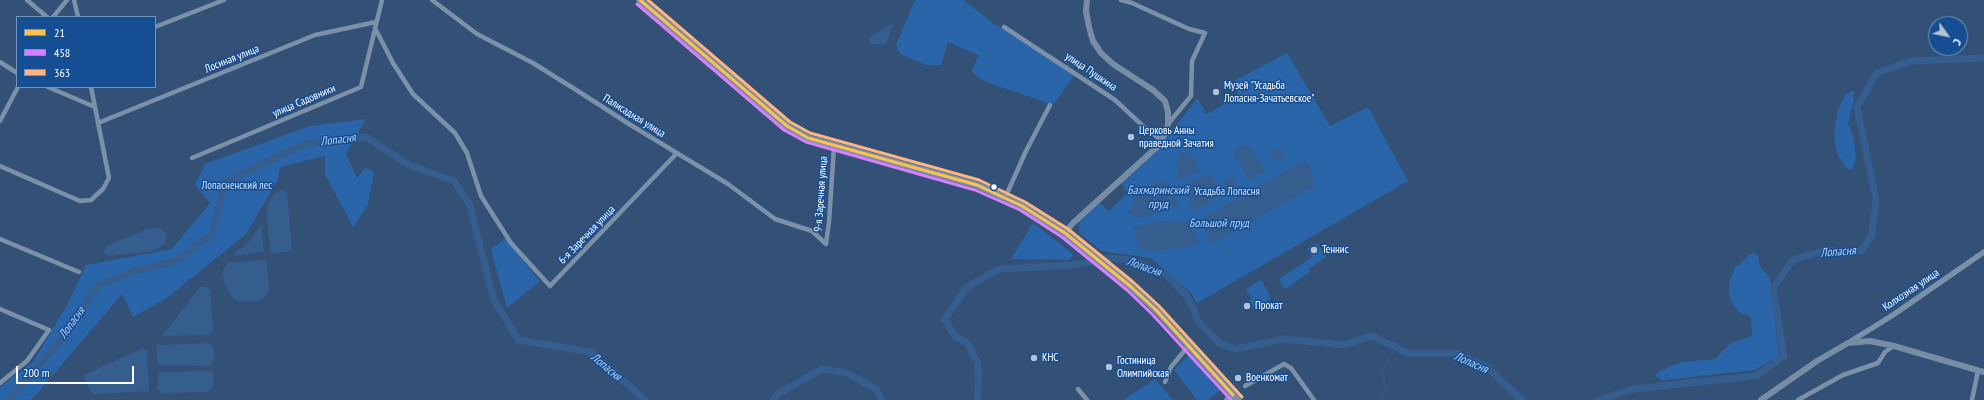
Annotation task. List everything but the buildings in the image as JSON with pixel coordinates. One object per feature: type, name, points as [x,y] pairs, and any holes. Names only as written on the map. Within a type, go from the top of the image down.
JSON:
[{"type":"main road","points":[[640,0],[788,126],[808,138],[834,147],[953,177],[977,185],[1005,198],[1065,233],[1130,286],[1156,310],[1235,398],[1227,400]]},
{"type":"main road","name":"улица Пушкина","points":[[1065,233],[1073,223],[1162,140],[1168,124],[1168,112],[1165,101],[1153,90],[1113,64],[1101,53],[1094,41],[1089,27],[1086,11],[1087,0]]},
{"type":"main road","name":"Колхозная улица","points":[[1761,400],[1817,361],[1848,343],[1870,341],[1894,346],[1981,372]]},
{"type":"street","points":[[27,0],[46,16]]},
{"type":"street","points":[[54,16],[67,0]]},
{"type":"street","points":[[74,0],[78,16]]},
{"type":"street","points":[[156,27],[224,0]]},
{"type":"street","name":"улица Садовники","points":[[192,158],[361,87],[382,0]]},
{"type":"street","name":"Палисадная улица","points":[[432,0],[477,34],[533,63],[728,184],[775,219],[812,231],[826,244]]},
{"type":"street","points":[[1121,0],[1132,3],[1189,30],[1205,33],[1192,61],[1190,96],[1168,124]]},
{"type":"street","name":"Лосиная улица","points":[[98,123],[315,35],[376,22]]},
{"type":"street","name":"улица Пушкина","points":[[1004,27],[1115,100],[1143,126],[1162,140]]},
{"type":"street","name":"6-я Заречная улица","points":[[375,28],[393,63],[413,94],[455,133],[467,153],[481,196],[511,243],[550,286],[677,153]]},
{"type":"street","points":[[0,62],[16,72]]},
{"type":"street","points":[[0,121],[17,88]]},
{"type":"street","points":[[50,88],[95,107]]},
{"type":"street","points":[[0,166],[80,201],[91,200],[103,189],[109,178],[91,88]]},
{"type":"street","points":[[1005,198],[1026,151],[1050,105]]},
{"type":"street","name":"9-я Заречная улица","points":[[826,244],[830,222],[834,147]]},
{"type":"street","points":[[0,238],[79,272]]},
{"type":"street","name":"Колхозная улица","points":[[1848,343],[1893,315],[1984,252]]},
{"type":"street","points":[[0,310],[49,330],[27,361],[0,383]]},
{"type":"street","points":[[1165,382],[1171,368],[1189,345]]},
{"type":"street","points":[[1798,400],[1843,375],[1878,364],[1885,352],[1894,346]]},
{"type":"street","points":[[1245,386],[1284,364],[1291,368],[1314,400]]},
{"type":"street","points":[[1972,400],[1981,372]]},
{"type":"street","points":[[1078,389],[1086,400]]},
{"type":"green space","points":[[915,0],[963,0],[993,23],[1074,75],[1055,103],[1051,104],[989,83],[976,76],[972,71],[978,55],[948,42],[941,65],[926,65],[900,54],[896,45]]},
{"type":"green space","name":"Усадьба Лопасня","points":[[1287,53],[1330,126],[1368,107],[1408,181],[1197,303],[1191,293],[1151,258],[1102,251],[1079,233],[1079,221],[1099,202],[1109,211],[1128,193],[1121,182],[1164,142],[1197,98],[1207,114],[1238,96],[1234,81]]},
{"type":"green space","points":[[1854,90],[1854,100],[1848,123],[1854,139],[1856,158],[1852,170],[1846,168],[1837,153],[1834,134],[1838,109],[1845,95]]},
{"type":"green space","name":"Лопасненский лес","points":[[366,119],[346,154],[357,178],[366,167],[374,172],[368,205],[353,227],[325,174],[325,156],[280,167],[278,179],[246,234],[167,298],[133,317],[122,294],[35,396],[30,400],[0,400],[0,387],[34,361],[67,305],[86,265],[172,249],[210,203],[195,185],[205,164],[310,126]]},
{"type":"green space","points":[[1033,223],[1073,254],[1070,260],[1011,259]]},
{"type":"green space","points":[[506,238],[540,281],[507,308],[491,249]]},
{"type":"green space","points":[[1317,243],[1326,257],[1308,269],[1310,272],[1285,289],[1279,279],[1312,257],[1307,249]]},
{"type":"green space","points":[[1754,252],[1758,256],[1760,267],[1768,275],[1771,283],[1779,356],[1754,370],[1663,380],[1655,376],[1661,370],[1683,362],[1715,359],[1731,343],[1752,336],[1751,317],[1739,312],[1733,304],[1729,295],[1729,283],[1735,267]]},
{"type":"green space","points":[[1261,279],[1271,298],[1255,309],[1249,300],[1252,297],[1246,290]]},
{"type":"green space","points":[[1189,354],[1220,390],[1208,400],[1197,400],[1174,370]]},
{"type":"green space","points":[[1155,379],[1173,400],[1123,400]]},
{"type":"water","points":[[893,23],[886,45],[871,44],[869,38]]},
{"type":"water","points":[[1242,145],[1246,145],[1253,150],[1265,171],[1252,179],[1249,179],[1234,154],[1236,149]]},
{"type":"water","points":[[1278,149],[1282,151],[1284,155],[1282,159],[1278,161],[1274,159],[1272,155],[1274,151]]},
{"type":"water","points":[[1183,152],[1187,152],[1195,159],[1199,171],[1179,179],[1176,161]]},
{"type":"water","name":"Большой пруд","points":[[1305,160],[1310,165],[1314,186],[1218,241],[1211,243],[1199,220]]},
{"type":"water","points":[[1209,173],[1220,189],[1222,196],[1195,210],[1190,204],[1185,187],[1188,182]]},
{"type":"water","points":[[1228,177],[1233,177],[1238,187],[1226,193],[1223,185]]},
{"type":"water","name":"Бахмаринский пруд","points":[[1164,181],[1168,183],[1179,207],[1134,218],[1128,212],[1135,202],[1133,194],[1139,189]]},
{"type":"water","points":[[282,190],[287,192],[292,251],[271,254],[266,215],[268,204],[275,193]]},
{"type":"water","points":[[1160,221],[1188,222],[1200,244],[1190,247],[1153,251],[1139,249],[1133,227]]},
{"type":"water","points":[[261,224],[264,252],[232,256],[250,241]]},
{"type":"water","points":[[160,228],[166,234],[166,243],[154,251],[109,256],[104,253],[106,246],[148,229]]},
{"type":"water","points":[[266,260],[269,289],[265,297],[258,302],[234,300],[225,285],[222,272],[227,263]]},
{"type":"water","points":[[200,287],[206,287],[210,290],[213,331],[210,334],[203,335],[162,336]]},
{"type":"water","points":[[211,343],[214,351],[214,360],[209,366],[160,365],[157,362],[157,345]]},
{"type":"water","points":[[143,348],[147,352],[149,391],[95,394],[90,391],[84,377],[88,373]]},
{"type":"water","points":[[211,371],[214,374],[213,387],[207,392],[162,393],[157,389],[159,372]]},
{"type":"waterway","name":"Лопасня","points":[[1598,400],[1633,389],[1756,376],[1784,356],[1773,288],[1793,260],[1826,250],[1849,253],[1862,250],[1872,235],[1876,200],[1857,107],[1877,73],[1911,61],[1984,58]]},
{"type":"waterway","name":"Лопасня","points":[[9,400],[64,336],[98,286],[131,272],[176,261],[212,234],[225,182],[304,144],[366,137],[409,165],[454,181],[469,203],[494,300],[518,340],[590,352],[645,400]]},
{"type":"waterway","name":"Лопасня","points":[[977,400],[979,378],[977,362],[968,344],[954,335],[945,319],[967,287],[999,269],[1073,265],[1110,258],[1131,260],[1165,274],[1185,294],[1194,309],[1198,321],[1219,343],[1235,349],[1284,339],[1344,345],[1372,336],[1408,353],[1455,353],[1487,367],[1522,400]]},
{"type":"waterway","points":[[1381,400],[1386,390],[1382,370],[1396,348]]},
{"type":"waterway","name":"Лопасня","points":[[774,400],[778,394],[822,369],[847,373],[877,390],[881,400]]},
{"type":"transit line","name":"21","points":[[640,0],[787,126],[808,138],[977,185],[1022,206],[1065,233],[1130,286],[1156,310],[1233,395]]},
{"type":"transit line","name":"363","points":[[648,0],[790,122],[810,133],[979,180],[1025,202],[1068,229],[1133,282],[1159,306],[1242,397]]},
{"type":"transit line","name":"458","points":[[637,4],[784,130],[806,142],[975,190],[1020,210],[1062,237],[1127,290],[1152,314],[1231,400]]},
{"type":"place","name":"Музей \"Усадьба Лопасня-Зачатьевское\"","points":[[1216,92]]},
{"type":"place","name":"Церковь Анны праведной Зачатия","points":[[1131,137]]},
{"type":"place","name":"Теннис","points":[[1314,250]]},
{"type":"place","name":"Прокат","points":[[1247,306]]},
{"type":"place","name":"КНС","points":[[1034,358]]},
{"type":"place","name":"Гостиница Олимпийская","points":[[1109,367]]},
{"type":"place","name":"Военкомат","points":[[1238,378]]}]
